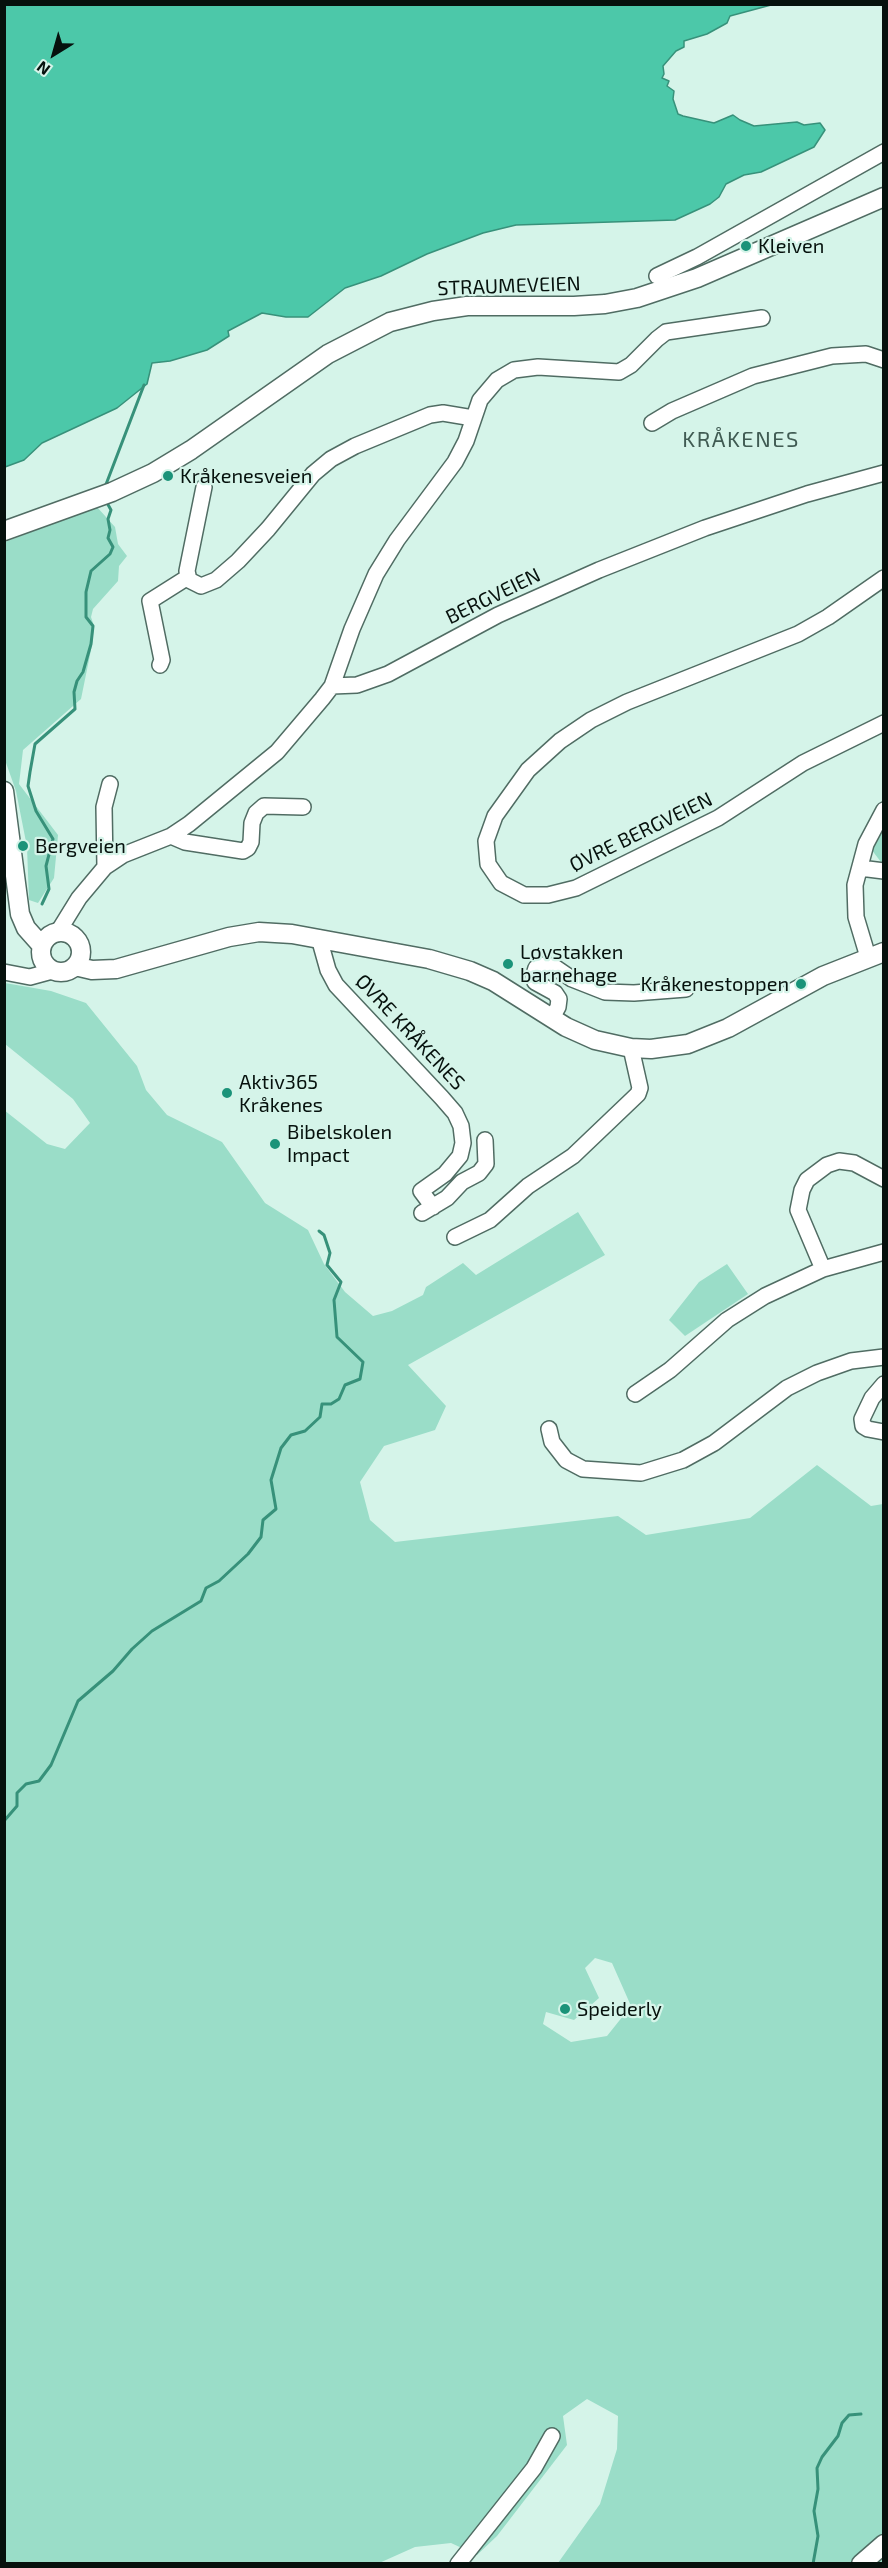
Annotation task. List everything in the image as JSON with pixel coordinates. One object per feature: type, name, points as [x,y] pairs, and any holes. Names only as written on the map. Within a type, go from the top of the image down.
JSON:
[{"type":"main road","name":"STRAUMEVEIEN","points":[[4,531],[112,492],[153,473],[191,450],[328,354],[390,322],[433,311],[467,306],[574,306],[605,304],[637,298],[697,278],[880,200]]},
{"type":"main road","points":[[4,791],[22,920],[55,943],[65,972],[78,960],[78,942],[55,943]]},
{"type":"main road","name":"ØVRE KRÅKENES","points":[[78,960],[131,964],[243,934],[274,932],[319,938],[429,959],[470,971],[493,981],[552,1018],[595,1040],[630,1048],[651,1049],[688,1044],[728,1028],[823,976],[876,954]]},
{"type":"main road","points":[[861,2564],[884,2544]]},
{"type":"street","points":[[657,276],[705,253],[884,152]]},
{"type":"street","points":[[4,972],[38,976],[79,898],[105,867],[132,850],[171,836],[189,824],[277,752],[332,686],[352,628],[376,574],[397,540],[455,462],[466,441],[485,392],[497,380],[514,370],[548,367],[619,372],[631,365],[666,332],[730,325],[762,318]]},
{"type":"street","points":[[652,423],[672,411],[753,376],[832,356],[866,354],[884,360]]},
{"type":"street","points":[[204,487],[188,564],[188,577],[194,584],[204,586],[212,584],[223,575],[268,530],[318,468],[341,453],[430,415],[443,413],[473,418]]},
{"type":"street","name":"BERGVEIEN","points":[[332,686],[357,685],[388,674],[498,615],[599,570],[705,528],[807,494],[884,473]]},
{"type":"street","points":[[160,665],[162,660],[150,601],[188,577]]},
{"type":"street","name":"ØVRE BERGVEIEN","points":[[884,578],[828,617],[798,634],[627,702],[591,720],[560,741],[528,770],[495,816],[486,841],[488,864],[501,883],[524,895],[548,895],[576,888],[718,818],[803,763],[884,723]]},
{"type":"street","points":[[105,867],[104,807],[110,784]]},
{"type":"street","points":[[171,836],[185,842],[243,851],[251,842],[252,823],[256,813],[264,806],[303,807]]},
{"type":"street","points":[[876,954],[855,908],[855,885],[866,844],[884,810]]},
{"type":"street","points":[[860,868],[884,871]]},
{"type":"street","name":"ØVRE KRÅKENES","points":[[319,938],[328,970],[336,985],[442,1098],[455,1113],[461,1126],[463,1143],[460,1156],[445,1174],[421,1191],[428,1210],[462,1182],[479,1173],[486,1164],[485,1140]]},
{"type":"street","points":[[552,1018],[558,1007],[559,999],[555,993],[535,982],[533,978],[536,968],[542,965],[553,966],[572,979],[605,992],[634,993],[686,989]]},
{"type":"street","points":[[455,1237],[490,1220],[528,1186],[573,1156],[638,1094],[640,1088],[630,1048]]},
{"type":"street","points":[[823,1269],[798,1210],[802,1190],[807,1180],[827,1165],[839,1161],[854,1163],[884,1179]]},
{"type":"street","points":[[635,1394],[670,1370],[727,1320],[765,1296],[823,1269],[884,1252]]},
{"type":"street","points":[[549,1429],[552,1442],[566,1460],[583,1469],[641,1473],[683,1460],[714,1443],[787,1388],[817,1373],[851,1362],[884,1357]]},
{"type":"street","points":[[884,1384],[872,1398],[862,1419],[863,1426],[868,1429],[884,1432]]},
{"type":"street","points":[[458,2564],[534,2468],[552,2436]]},
{"type":"shaded area","points":[[5,4],[771,5],[730,16],[727,23],[707,34],[684,41],[684,47],[676,51],[663,66],[662,78],[669,81],[667,86],[674,91],[673,99],[678,114],[683,116],[714,123],[733,115],[754,126],[797,122],[804,125],[820,123],[825,130],[814,147],[761,172],[744,175],[726,184],[719,197],[710,204],[675,220],[516,225],[483,233],[427,254],[381,276],[345,288],[308,317],[286,317],[262,313],[228,331],[229,336],[207,350],[170,361],[152,363],[147,384],[117,408],[42,443],[24,460],[5,467]]},
{"type":"shaded area","points":[[97,507],[115,527],[118,544],[127,556],[119,566],[118,581],[93,609],[92,645],[81,699],[23,750],[19,784],[58,835],[54,878],[38,903],[29,900],[27,847],[16,791],[5,760],[5,542]]},
{"type":"shaded area","points":[[883,823],[883,862],[881,862],[871,849]]},
{"type":"shaded area","points":[[5,983],[51,991],[86,1003],[137,1066],[146,1090],[167,1115],[222,1142],[265,1203],[308,1230],[324,1264],[345,1292],[373,1316],[392,1311],[423,1295],[426,1287],[463,1263],[476,1275],[578,1212],[605,1255],[408,1365],[446,1406],[435,1430],[384,1446],[360,1482],[370,1520],[395,1542],[618,1516],[646,1535],[750,1518],[817,1465],[871,1506],[883,1504],[883,2563],[558,2563],[600,2504],[617,2449],[618,2416],[587,2399],[563,2416],[567,2445],[497,2536],[477,2555],[451,2543],[415,2547],[377,2564],[5,2563],[4,1110],[47,1144],[65,1149],[90,1123],[73,1099],[5,1044]],"holes":[[[595,1958],[612,1963],[631,2006],[607,2036],[571,2042],[543,2024],[546,2012],[574,2020],[599,1998],[585,1968]]]},
{"type":"shaded area","points":[[727,1264],[748,1294],[685,1336],[669,1320],[699,1282]]},
{"type":"waterway","points":[[105,487],[144,385]]},
{"type":"waterway","points":[[42,904],[49,889],[46,866],[53,839],[36,811],[28,786],[30,772],[35,744],[75,709],[74,692],[83,672],[91,644],[93,626],[86,617],[86,592],[91,571],[110,554],[113,547],[108,538],[110,530],[108,519],[111,510],[106,501]]},
{"type":"waterway","points":[[4,1821],[17,1806],[17,1793],[26,1784],[39,1781],[51,1765],[78,1701],[113,1671],[152,1631],[201,1601],[206,1588],[219,1581],[248,1554],[261,1537],[263,1520],[276,1509],[271,1480],[281,1448],[291,1435],[305,1431],[320,1417],[322,1404],[331,1404],[339,1399],[345,1385],[360,1379],[363,1362],[337,1337],[334,1300],[341,1282],[327,1265],[330,1253],[324,1235],[319,1231]]},
{"type":"waterway","points":[[813,2564],[818,2536],[814,2511],[818,2489],[817,2468],[822,2457],[838,2436],[842,2423],[849,2415],[861,2414]]},
{"type":"place","name":"Kleiven","points":[[746,246]]},
{"type":"place","name":"Kråkenesveien","points":[[168,476]]},
{"type":"place","name":"Bergveien","points":[[23,846]]},
{"type":"place","name":"Løvstakken barnehage","points":[[508,964]]},
{"type":"place","name":"Kråkenestoppen","points":[[801,984]]},
{"type":"place","name":"Aktiv365 Kråkenes","points":[[227,1093]]},
{"type":"place","name":"Bibelskolen Impact","points":[[275,1144]]},
{"type":"place","name":"Speiderly","points":[[565,2009]]},
{"type":"district","name":"KRÅKENES","points":[[741,440]]}]
